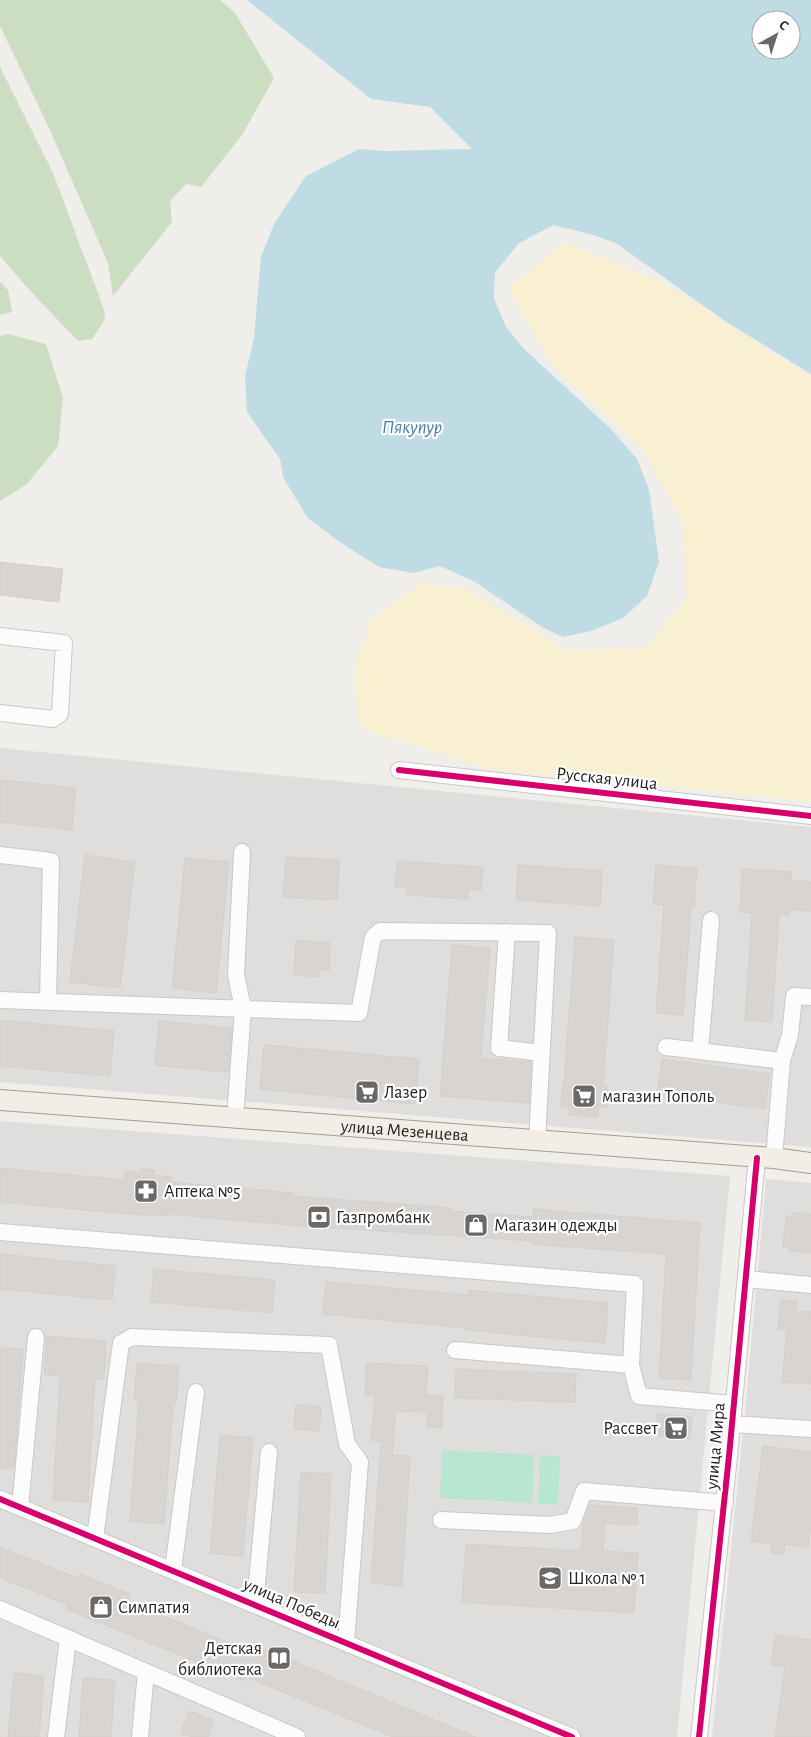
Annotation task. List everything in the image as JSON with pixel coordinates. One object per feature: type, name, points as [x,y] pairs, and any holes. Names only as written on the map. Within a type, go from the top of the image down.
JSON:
[{"type":"main road","name":"улица Мезенцева","points":[[0,1100],[811,1163]]},
{"type":"street","points":[[0,636],[64,643],[60,714],[54,719],[0,713]]},
{"type":"street","name":"Русская улица","points":[[399,770],[811,816]]},
{"type":"street","points":[[235,1118],[243,1008],[236,976],[242,852]]},
{"type":"street","points":[[0,855],[51,861],[48,1000]]},
{"type":"street","points":[[700,1051],[711,920]]},
{"type":"street","points":[[0,1000],[48,1000],[358,1013],[373,937],[380,930],[548,933],[537,1141]]},
{"type":"street","points":[[507,932],[499,1048],[542,1053]]},
{"type":"street","name":"улица Мира","points":[[699,1737],[725,1503],[746,1279],[782,1061],[790,1035],[794,996],[811,997]]},
{"type":"street","points":[[666,1047],[782,1061]]},
{"type":"street","points":[[0,1232],[635,1284],[632,1365],[640,1396],[734,1404]]},
{"type":"street","points":[[746,1279],[811,1285]]},
{"type":"street","points":[[20,1507],[36,1337]]},
{"type":"street","points":[[94,1538],[121,1343],[132,1337],[329,1346],[347,1444],[360,1462],[346,1642]]},
{"type":"street","points":[[455,1350],[632,1365]]},
{"type":"street","points":[[174,1570],[196,1392]]},
{"type":"street","points":[[732,1424],[811,1429]]},
{"type":"street","points":[[255,1604],[270,1452]]},
{"type":"street","points":[[441,1520],[550,1524],[574,1521],[584,1491],[725,1503]]},
{"type":"street","name":"улица Победы","points":[[0,1499],[572,1737]]},
{"type":"street","points":[[0,1609],[297,1737]]},
{"type":"street","points":[[56,1737],[68,1638]]},
{"type":"street","points":[[140,1737],[146,1672]]},
{"type":"shaded area","points":[[0,748],[811,827],[811,1147],[0,1082]]},
{"type":"shaded area","points":[[0,1121],[730,1176],[677,1737],[0,1737]]},
{"type":"shaded area","points":[[766,1179],[811,1183],[811,1737],[712,1737],[746,1402]]},
{"type":"green space","points":[[0,0],[220,0],[235,13],[274,78],[242,135],[201,187],[186,184],[170,201],[172,222],[113,296],[108,263],[49,128],[0,26]]},
{"type":"green space","points":[[0,67],[53,173],[105,312],[104,321],[92,339],[78,341],[0,256]]},
{"type":"green space","points":[[0,282],[8,290],[12,312],[0,315]]},
{"type":"green space","points":[[8,334],[46,344],[63,398],[58,446],[27,484],[0,501],[0,336]]},
{"type":"green space","points":[[442,1450],[534,1455],[532,1503],[440,1498]]},
{"type":"green space","points":[[540,1455],[560,1456],[558,1505],[538,1504]]},
{"type":"sand","points":[[563,242],[661,282],[811,377],[811,802],[592,778],[489,769],[359,728],[354,669],[372,618],[421,583],[467,590],[567,650],[645,648],[686,600],[684,525],[642,448],[551,364],[509,289]]},
{"type":"water","name":"Пякупур","points":[[247,0],[811,0],[811,374],[722,319],[616,243],[590,234],[553,225],[518,244],[495,273],[494,299],[506,327],[524,349],[611,429],[637,459],[649,490],[659,562],[647,596],[623,618],[591,631],[563,637],[542,627],[475,582],[440,566],[413,573],[379,567],[338,541],[307,517],[283,477],[280,459],[247,412],[245,376],[254,338],[261,257],[274,224],[306,176],[359,149],[386,151],[472,149],[430,107],[371,99]]},
{"type":"building","points":[[0,562],[63,569],[59,602],[0,595]]},
{"type":"building","points":[[0,780],[76,788],[72,830],[0,822]]},
{"type":"building","points":[[85,855],[135,862],[120,988],[70,982]]},
{"type":"building","points":[[286,857],[340,860],[337,900],[283,897]]},
{"type":"building","points":[[185,858],[229,862],[216,993],[172,988]]},
{"type":"building","points":[[397,861],[483,867],[481,890],[469,889],[468,899],[407,895],[408,888],[395,888]]},
{"type":"building","points":[[518,865],[602,871],[600,906],[516,900]]},
{"type":"building","points":[[656,865],[697,868],[694,907],[691,907],[683,1015],[656,1013],[664,905],[653,904]]},
{"type":"building","points":[[742,869],[792,872],[791,880],[811,882],[811,911],[790,909],[789,915],[779,914],[772,1022],[745,1020],[752,913],[740,912]]},
{"type":"building","points":[[575,937],[614,940],[603,1085],[607,1085],[606,1108],[599,1107],[598,1117],[569,1115],[569,1107],[561,1106]]},
{"type":"building","points":[[296,940],[330,943],[329,970],[319,969],[319,977],[294,975]]},
{"type":"building","points":[[452,945],[490,948],[481,1058],[531,1062],[529,1103],[440,1096]]},
{"type":"building","points":[[0,1020],[114,1031],[110,1076],[0,1066]]},
{"type":"building","points":[[159,1021],[232,1028],[228,1072],[155,1065]]},
{"type":"building","points":[[264,1045],[419,1059],[415,1104],[260,1089]]},
{"type":"building","points":[[662,1059],[770,1074],[765,1109],[657,1094]]},
{"type":"building","points":[[0,1168],[124,1180],[125,1171],[141,1173],[141,1169],[154,1170],[154,1175],[171,1177],[170,1182],[293,1193],[293,1196],[452,1208],[451,1211],[533,1217],[533,1209],[700,1223],[691,1380],[659,1378],[666,1254],[531,1244],[531,1241],[290,1225],[167,1214],[167,1216],[119,1213],[0,1202]]},
{"type":"building","points":[[793,1213],[811,1214],[811,1253],[789,1251],[789,1248],[783,1247],[786,1216],[792,1216]]},
{"type":"building","points":[[0,1254],[116,1266],[112,1300],[0,1289]]},
{"type":"building","points":[[154,1269],[275,1280],[272,1313],[151,1302]]},
{"type":"building","points":[[326,1282],[468,1295],[468,1290],[608,1303],[605,1343],[323,1314]]},
{"type":"building","points":[[781,1300],[797,1301],[796,1311],[811,1312],[811,1384],[782,1382],[787,1330],[778,1329]]},
{"type":"building","points":[[47,1336],[106,1341],[104,1379],[95,1378],[88,1502],[53,1500],[60,1376],[44,1375]]},
{"type":"building","points":[[0,1348],[23,1349],[14,1468],[0,1468]]},
{"type":"building","points":[[137,1363],[179,1366],[176,1404],[173,1404],[164,1524],[130,1521],[139,1401],[134,1400]]},
{"type":"building","points":[[366,1363],[428,1366],[426,1395],[443,1396],[442,1428],[427,1427],[427,1412],[396,1411],[392,1455],[410,1456],[402,1586],[371,1583],[381,1441],[371,1440],[375,1396],[365,1395]]},
{"type":"building","points":[[456,1369],[576,1374],[575,1402],[455,1398]]},
{"type":"building","points":[[296,1404],[321,1407],[319,1431],[294,1429]]},
{"type":"building","points":[[657,1414],[692,1417],[690,1439],[657,1436]]},
{"type":"building","points":[[220,1435],[253,1438],[243,1556],[210,1553]]},
{"type":"building","points":[[763,1446],[811,1452],[811,1524],[808,1547],[785,1544],[784,1554],[771,1553],[772,1544],[751,1541]]},
{"type":"building","points":[[301,1472],[331,1474],[325,1593],[294,1592]]},
{"type":"building","name":"Школа № 1","points":[[589,1505],[638,1508],[637,1525],[605,1523],[603,1551],[638,1553],[634,1613],[462,1602],[466,1544],[581,1551],[583,1524]]},
{"type":"building","points":[[0,1547],[78,1578],[80,1574],[130,1594],[127,1601],[256,1654],[259,1647],[476,1737],[393,1737],[246,1677],[244,1681],[66,1609],[68,1605],[0,1578]]},
{"type":"building","points":[[775,1634],[811,1640],[811,1737],[775,1737],[785,1667],[771,1665]]},
{"type":"building","points":[[14,1673],[44,1676],[39,1737],[8,1737]]},
{"type":"building","points":[[83,1678],[115,1680],[111,1737],[79,1737]]},
{"type":"building","points":[[189,1711],[214,1720],[208,1737],[192,1737],[181,1733]]},
{"type":"cycle path","points":[[399,770],[811,816]]},
{"type":"cycle path","points":[[699,1737],[729,1456],[757,1158]]},
{"type":"cycle path","points":[[0,1499],[572,1737]]},
{"type":"place","name":"Лазер","points":[[367,1092]]},
{"type":"place","name":"магазин Тополь","points":[[584,1096]]},
{"type":"place","name":"Аптека №5","points":[[146,1191]]},
{"type":"place","name":"Газпромбанк","points":[[319,1217]]},
{"type":"place","name":"Магазин одежды","points":[[476,1225]]},
{"type":"place","name":"Рассвет","points":[[676,1428]]},
{"type":"place","name":"Школа № 1","points":[[550,1578]]},
{"type":"place","name":"Симпатия","points":[[101,1607]]},
{"type":"place","name":"Детская библиотека","points":[[279,1658]]}]
